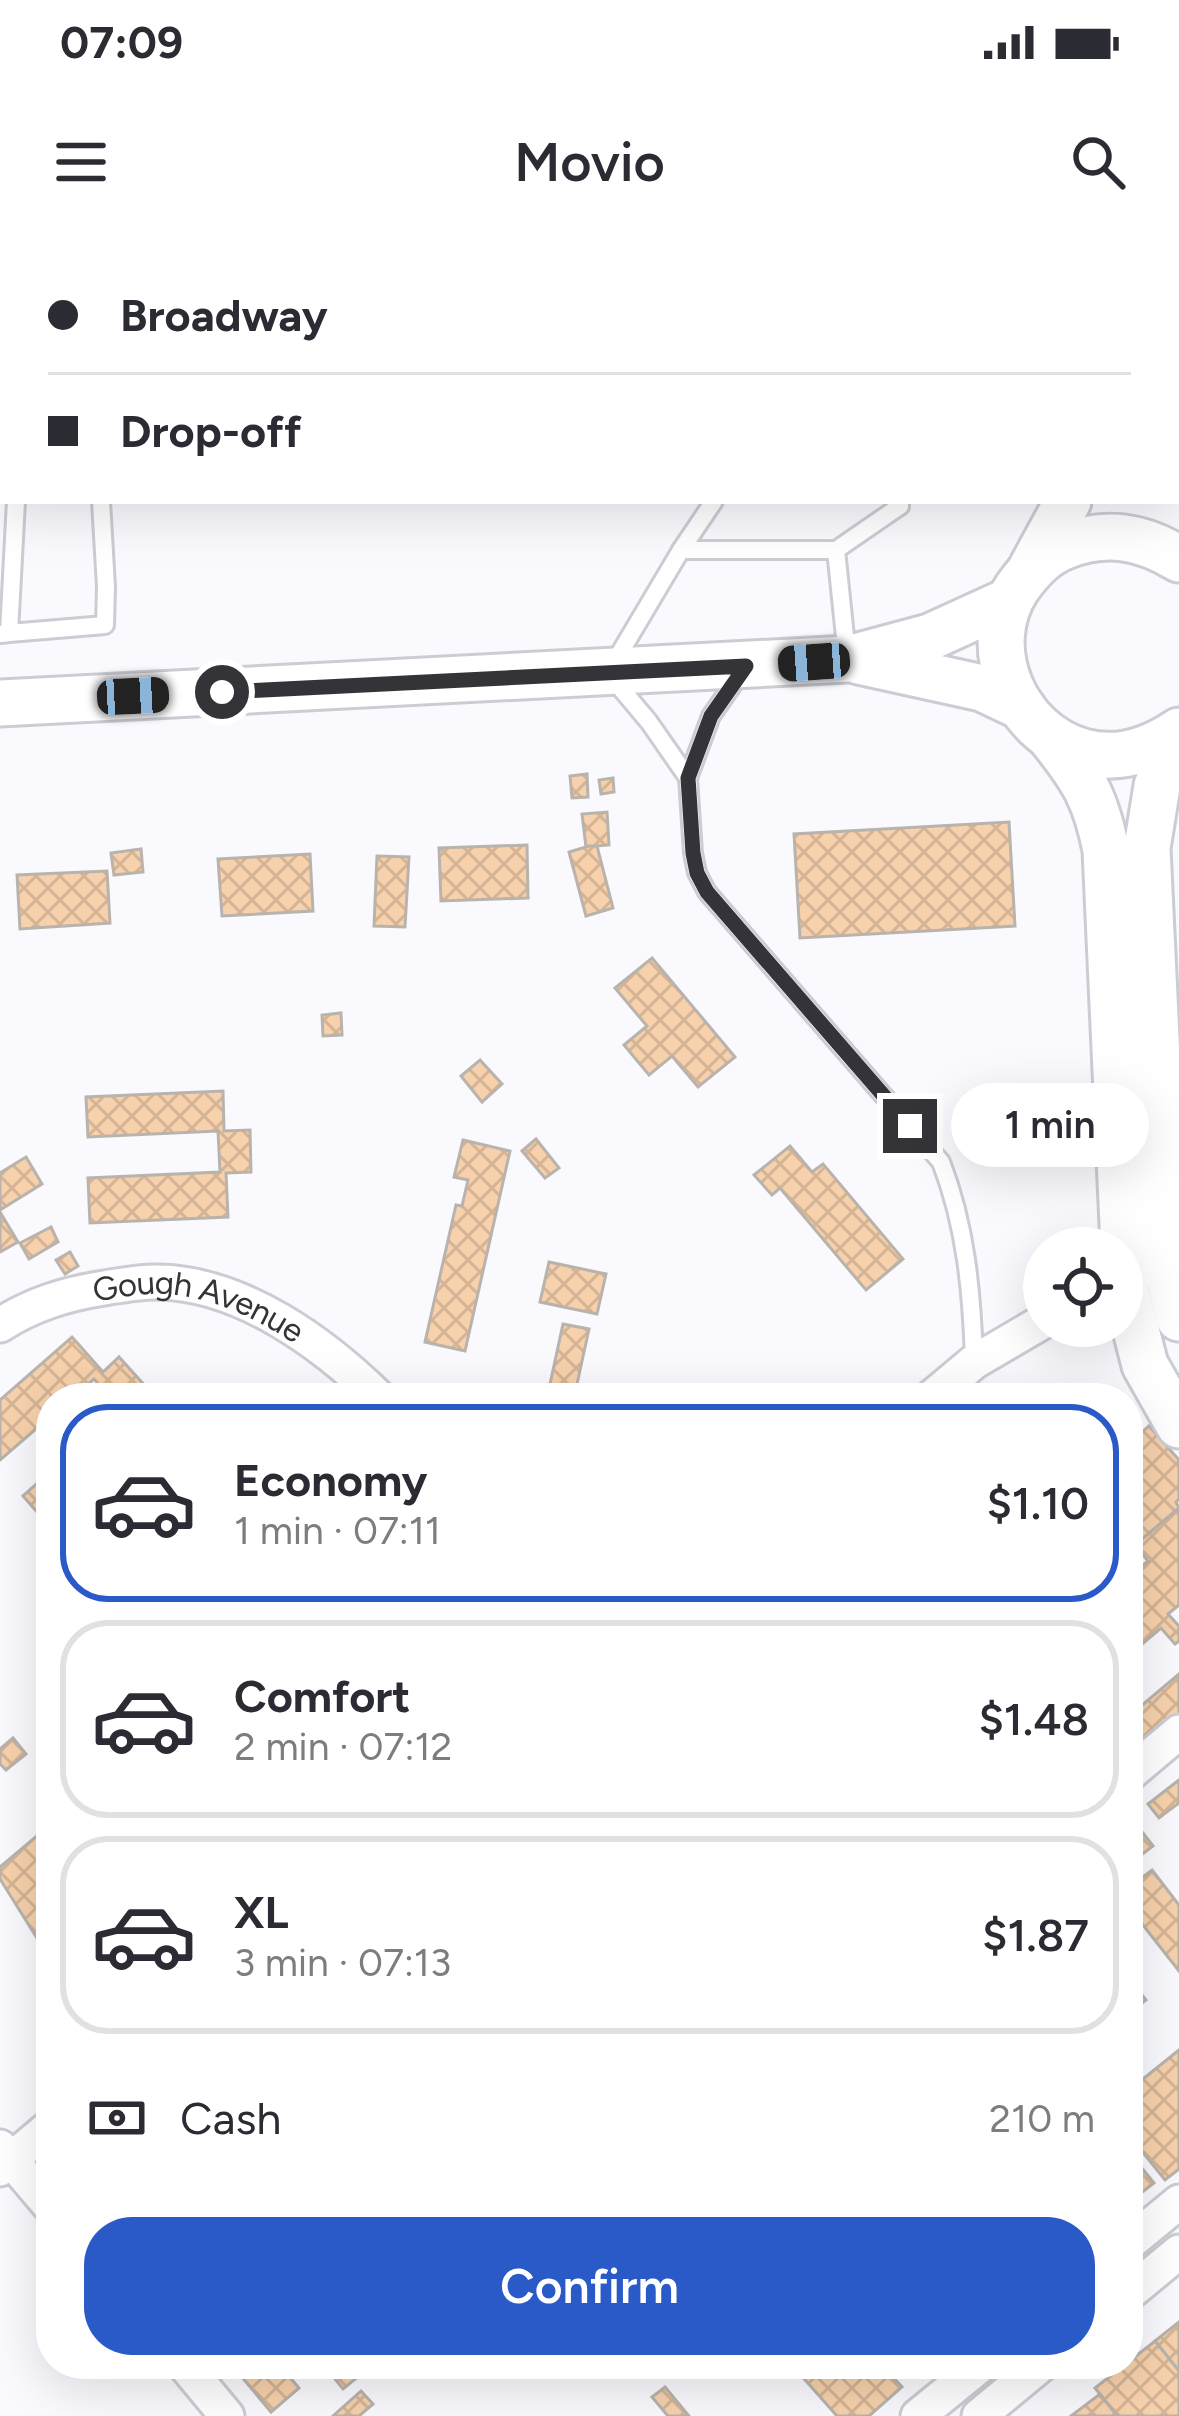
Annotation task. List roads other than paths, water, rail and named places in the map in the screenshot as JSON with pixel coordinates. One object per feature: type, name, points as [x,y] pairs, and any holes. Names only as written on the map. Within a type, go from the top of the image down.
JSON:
[{"type":"main road","points":[[1066,504],[1020,585],[1000,633],[1001,665],[1012,696],[1089,789],[1099,814],[1106,850],[1121,1227]]},
{"type":"main road","points":[[1141,504],[1179,558]]},
{"type":"main road","points":[[0,703],[848,659],[961,626],[1020,585],[1056,550],[1086,538],[1118,536],[1150,542],[1179,558]]},
{"type":"main road","points":[[848,659],[982,688],[1085,752],[1121,755],[1179,735]]},
{"type":"main road","points":[[1175,1300],[1169,1132],[1147,848],[1157,786],[1179,735]]},
{"type":"main road","points":[[1140,1347],[1179,1425]]},
{"type":"street","name":"Gough Avenue","points":[[0,1325],[61,1295],[161,1282],[254,1307],[302,1333],[363,1383]]},
{"type":"street","points":[[1143,1295],[1175,1300]]},
{"type":"street","points":[[949,1383],[1023,1333]]},
{"type":"street","points":[[1143,1762],[1179,1732]]},
{"type":"street","points":[[36,2136],[4,2158],[36,2191]]},
{"type":"street","points":[[1143,2232],[1179,2202]]},
{"type":"street","points":[[1143,2282],[1179,2252]]},
{"type":"street","points":[[196,2379],[227,2416]]},
{"type":"street","points":[[938,2410],[968,2379]]},
{"type":"street","points":[[979,2416],[1024,2379]]},
{"type":"lane","points":[[16,504],[5,633],[105,626],[101,504]]},
{"type":"lane","points":[[688,778],[608,673],[712,504]]},
{"type":"lane","points":[[681,550],[836,550],[900,504]]},
{"type":"lane","points":[[836,550],[848,659]]},
{"type":"lane","points":[[746,666],[711,716],[688,778],[697,873],[707,892],[941,1162],[972,1287],[974,1362]]}]
